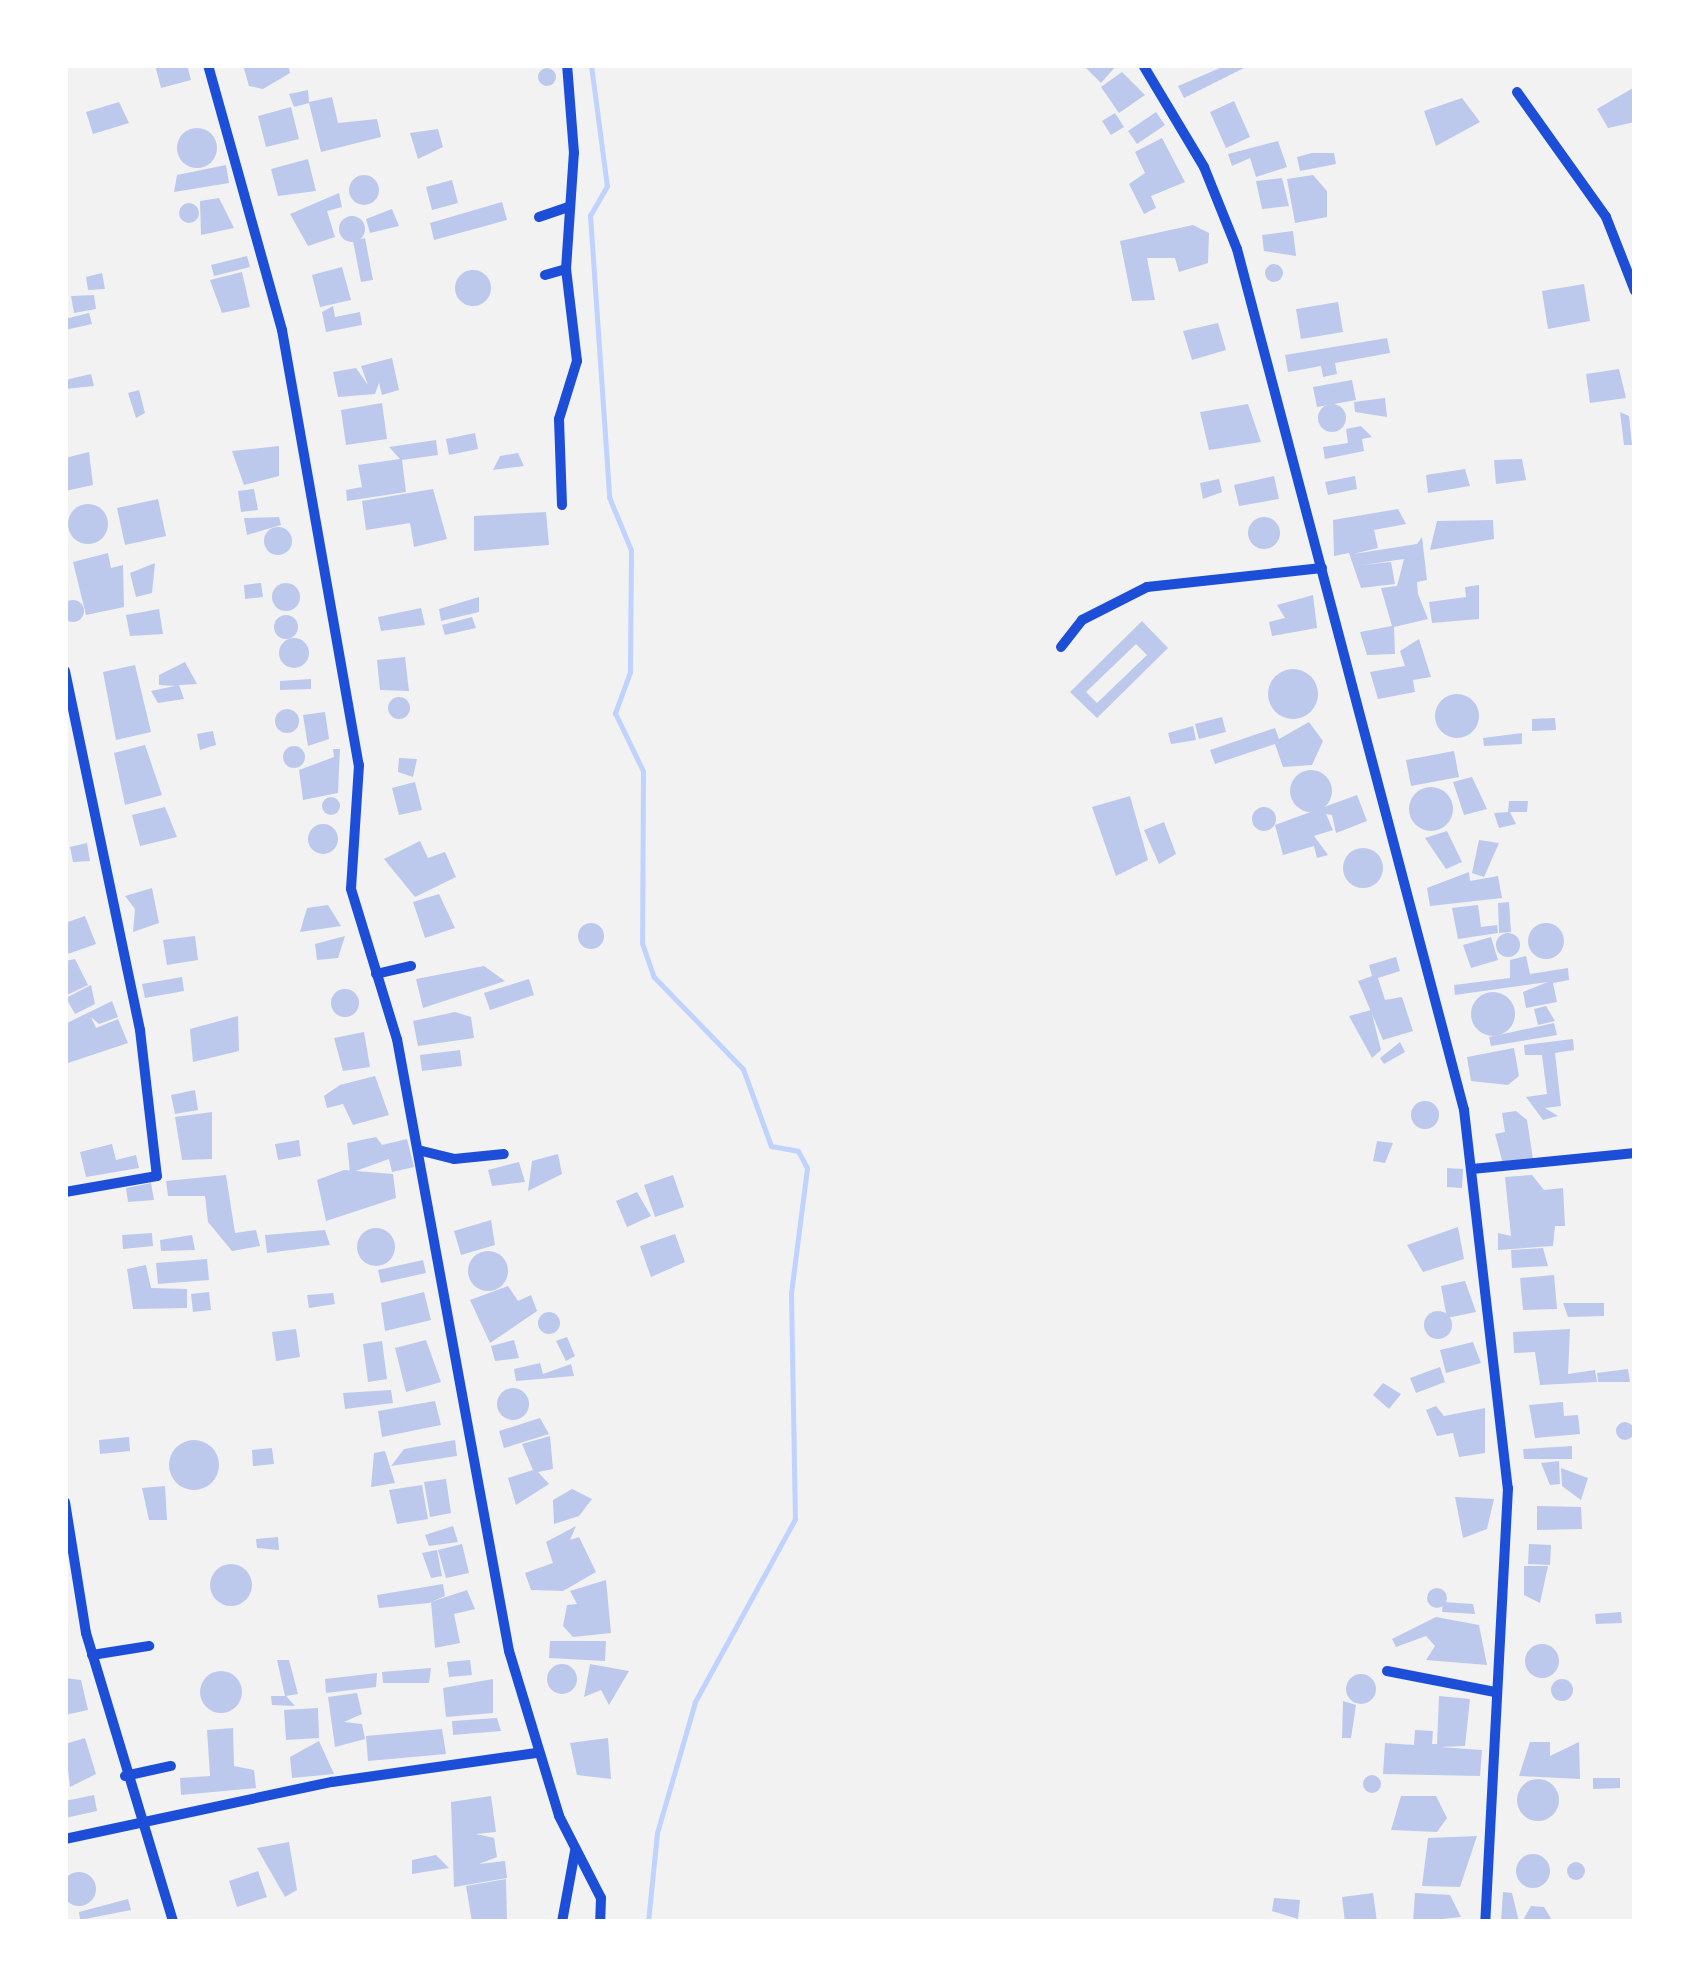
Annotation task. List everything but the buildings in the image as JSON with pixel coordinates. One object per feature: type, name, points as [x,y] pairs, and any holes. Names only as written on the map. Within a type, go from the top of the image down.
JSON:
[{"type":"street","points":[[208,65],[282,330],[358,764],[351,889],[376,974],[418,1150],[509,1651],[536,1753],[575,1850],[601,1898],[600,1922]]},
{"type":"street","points":[[562,505],[559,419],[577,361],[566,268],[567,65]]},
{"type":"street","points":[[1143,65],[1204,167],[1238,249],[1445,1017],[1472,1169],[1508,1488],[1486,1922]]},
{"type":"street","points":[[1517,92],[1586,184],[1635,292]]},
{"type":"street","points":[[539,217],[568,207]]},
{"type":"street","points":[[545,274],[566,268]]},
{"type":"street","points":[[1060,647],[1082,620],[1147,586],[1322,568]]},
{"type":"street","points":[[65,671],[140,1030],[157,1176],[65,1192]]},
{"type":"street","points":[[376,974],[411,966]]},
{"type":"street","points":[[418,1150],[454,1159],[504,1154]]},
{"type":"street","points":[[1472,1169],[1635,1153]]},
{"type":"street","points":[[65,1502],[92,1655],[124,1776],[173,1922]]},
{"type":"street","points":[[92,1655],[149,1646]]},
{"type":"street","points":[[1386,1671],[1495,1692]]},
{"type":"street","points":[[65,1839],[139,1820],[536,1753]]},
{"type":"street","points":[[124,1776],[171,1766]]},
{"type":"street","points":[[562,1922],[575,1850]]},
{"type":"waterway","points":[[591,65],[607,186],[590,215],[609,497],[631,550],[630,672],[615,713],[643,771],[642,943],[654,977],[743,1069],[771,1146],[798,1151],[807,1168],[791,1293],[795,1519],[695,1702],[657,1833],[648,1922]]}]
